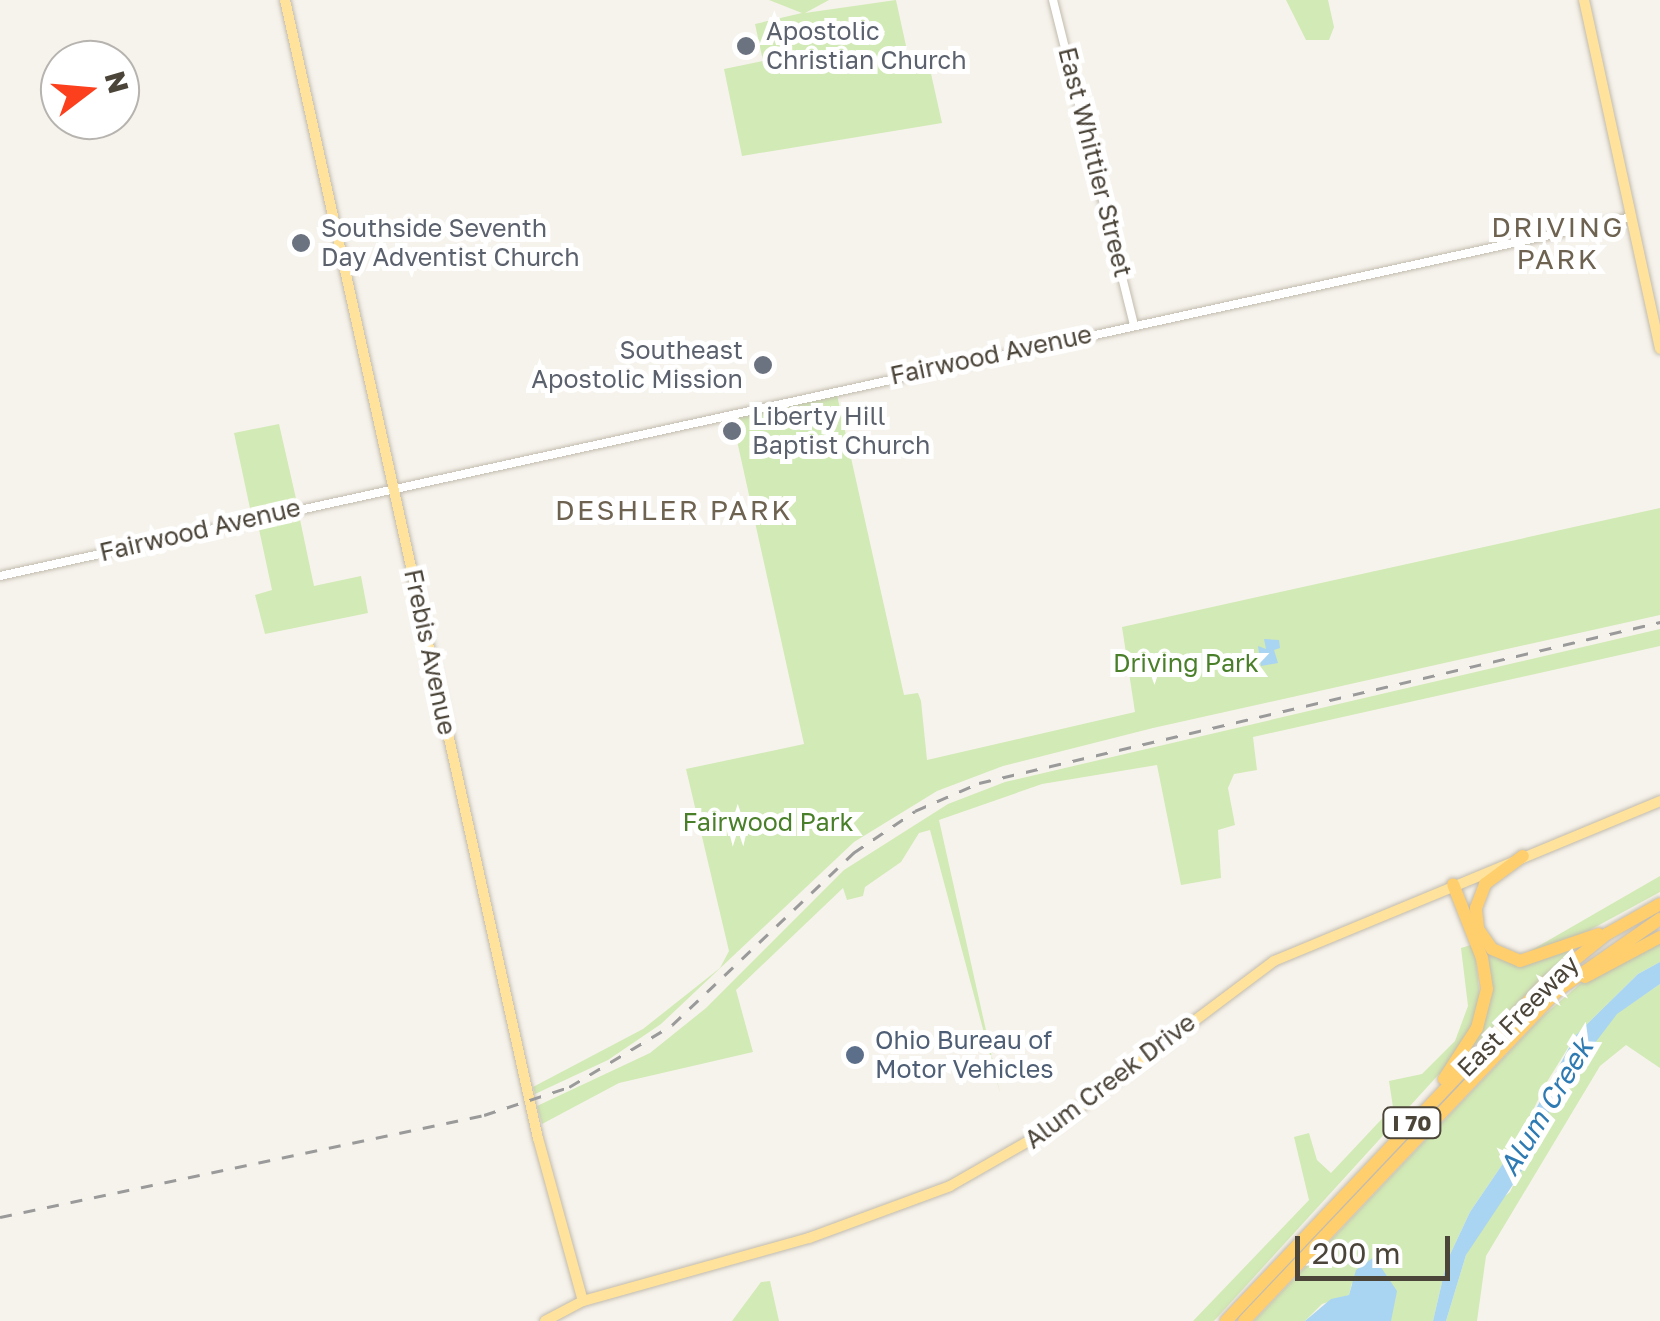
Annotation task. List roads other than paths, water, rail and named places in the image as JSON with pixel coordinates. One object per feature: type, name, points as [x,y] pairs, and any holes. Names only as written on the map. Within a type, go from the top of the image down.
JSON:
[{"type":"highway","points":[[1479,930],[1476,908],[1485,884],[1524,856]]},
{"type":"highway","points":[[1453,884],[1461,888],[1492,950],[1520,961],[1606,934]]},
{"type":"highway","points":[[1412,1123],[1465,1050],[1486,996],[1482,958],[1453,884]]},
{"type":"highway","name":"East Freeway","points":[[1226,1321],[1538,990],[1606,934],[1660,904]]},
{"type":"highway","name":"East Freeway","points":[[1244,1321],[1553,995],[1605,952],[1660,918]]},
{"type":"highway","points":[[1553,995],[1660,938]]},
{"type":"main road","name":"Frebis Avenue","points":[[285,0],[538,1138],[583,1301]]},
{"type":"main road","points":[[1584,0],[1660,349]]},
{"type":"main road","name":"Alum Creek Drive","points":[[544,1321],[583,1301],[790,1244],[963,1180],[1054,1127],[1274,961],[1660,801]]},
{"type":"street","name":"East Whittier Street","points":[[1053,0],[1092,135],[1134,324]]},
{"type":"street","name":"Fairwood Avenue","points":[[0,576],[393,485],[1631,216]]},
{"type":"water","points":[[1264,639],[1279,640],[1280,648],[1274,650],[1278,663],[1261,666],[1258,646],[1266,649]]},
{"type":"water","name":"Alum Creek","points":[[1660,962],[1660,984],[1617,1014],[1560,1089],[1520,1174],[1466,1255],[1446,1321],[1433,1321],[1447,1261],[1470,1212],[1519,1140],[1576,1035],[1638,974]]},
{"type":"water","points":[[1374,1257],[1397,1291],[1391,1321],[1305,1321],[1331,1299],[1349,1295],[1356,1270]]},
{"type":"railway","points":[[0,1217],[484,1115],[569,1087],[672,1025],[853,853],[915,811],[979,783],[1660,622]]},
{"type":"place","name":"Apostolic Christian Church","points":[[746,46]]},
{"type":"place","name":"Southside Seventh Day Adventist Church","points":[[301,243]]},
{"type":"place","name":"Southeast Apostolic Mission","points":[[763,365]]},
{"type":"place","name":"Liberty Hill Baptist Church","points":[[732,431]]},
{"type":"place","name":"Ohio Bureau of Motor Vehicles","points":[[855,1055]]},
{"type":"district","name":"DRIVING PARK","points":[[1558,243]]},
{"type":"district","name":"DESHLER PARK","points":[[674,510]]},
{"type":"park label","name":"Driving Park","points":[[1186,663]]},
{"type":"park label","name":"Fairwood Park","points":[[768,822]]}]
